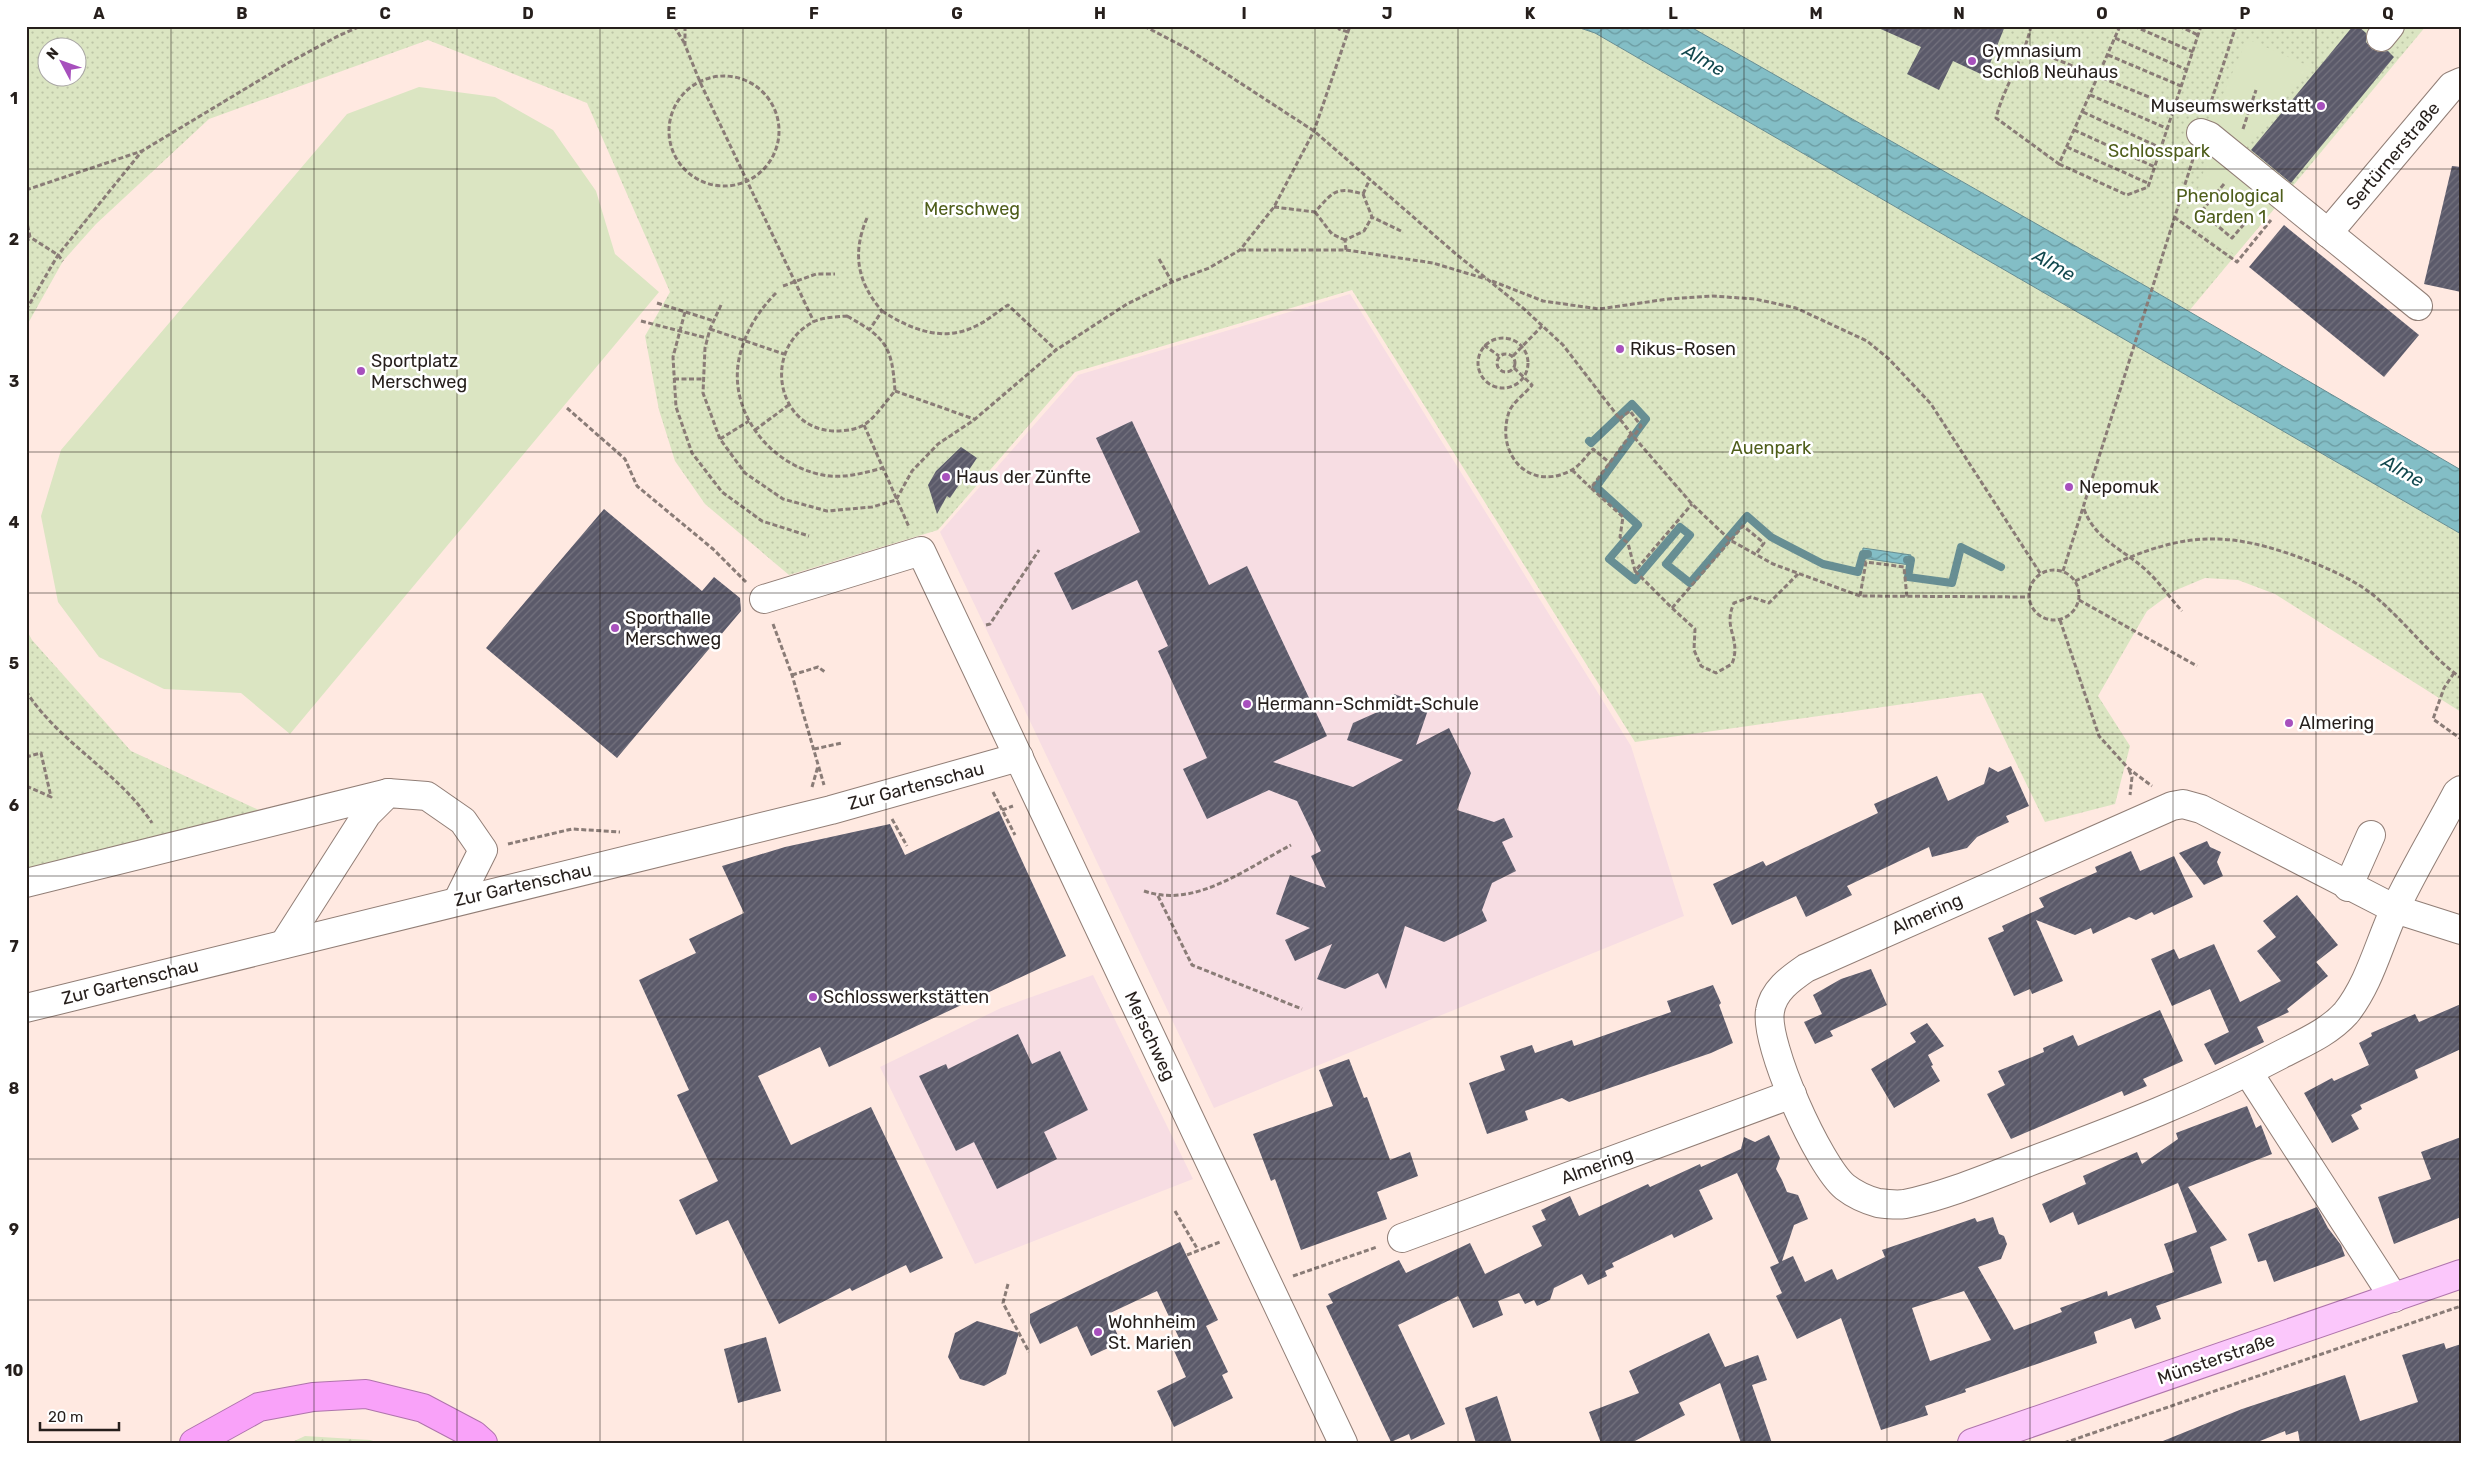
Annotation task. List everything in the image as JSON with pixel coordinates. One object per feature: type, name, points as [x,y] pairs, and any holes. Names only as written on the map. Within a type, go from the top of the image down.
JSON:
[{"type":"highway","points":[[194,1443],[259,1407],[313,1397],[366,1394],[423,1408],[474,1435],[484,1443]]},
{"type":"highway","points":[[225,1443],[258,1422],[313,1410],[362,1406],[415,1419],[463,1443]]},
{"type":"main road","name":"Münsterstraße","points":[[1972,1443],[2461,1274]]},
{"type":"street","name":"Sertürnerstraße","points":[[2328,233],[2452,86],[2461,82]]},
{"type":"street","points":[[2196,124],[2418,306]]},
{"type":"street","name":"Merschweg","points":[[764,599],[921,551],[961,631],[1270,1286],[1342,1443]]},
{"type":"street","name":"Zur Gartenschau","points":[[26,1008],[458,900],[582,872],[831,810],[1019,757]]},
{"type":"street","name":"Almering","points":[[2183,804],[2172,806],[1806,968],[1788,980],[1774,999],[1770,1011],[1770,1026],[1775,1052],[1792,1094],[1824,1159],[1845,1186],[1870,1200],[1902,1204],[1958,1188],[2127,1125],[2248,1072],[2333,1026],[2347,1011],[2371,969],[2394,909],[2457,793],[2461,790]]},
{"type":"street","points":[[284,944],[367,814],[388,793]]},
{"type":"street","points":[[26,883],[168,846],[388,793],[427,796],[463,821],[483,850],[458,900]]},
{"type":"street","points":[[2183,804],[2216,816],[2348,887],[2394,909],[2461,930]]},
{"type":"street","points":[[2348,887],[2371,836]]},
{"type":"street","points":[[2248,1072],[2394,1298]]},
{"type":"street","name":"Almering","points":[[1402,1238],[1792,1094]]},
{"type":"path","points":[[26,190],[142,151],[288,64],[340,35],[361,26]]},
{"type":"path","points":[[674,26],[685,45],[700,82],[814,322]]},
{"type":"path","points":[[685,26],[685,45]]},
{"type":"path","points":[[1144,26],[1188,49],[1314,130],[1542,326],[1563,345],[1619,419],[1692,504],[1730,540],[1798,574],[1860,596],[1907,598],[2029,597]]},
{"type":"path","points":[[1338,26],[1339,29],[1348,32]]},
{"type":"path","points":[[721,306],[707,338],[704,394],[720,439],[745,474],[782,499],[827,511],[872,507],[896,500],[912,471],[938,444],[974,420],[1056,350],[1127,304],[1172,282],[1209,268],[1240,250],[1274,207],[1314,130],[1350,26]]},
{"type":"path","points":[[2032,26],[2026,47],[2000,102],[1996,118],[2059,164],[2127,195],[2148,187],[2150,184],[2201,26]]},
{"type":"path","points":[[2059,164],[2120,26]]},
{"type":"path","points":[[2134,26],[2192,52]]},
{"type":"path","points":[[2179,26],[2198,35]]},
{"type":"path","points":[[2115,38],[2187,70]]},
{"type":"path","points":[[2026,47],[2175,108],[2196,124]]},
{"type":"path","points":[[2108,55],[2182,86]]},
{"type":"path","points":[[728,76],[742,80],[755,86],[766,96],[773,108],[778,122],[775,150],[769,163],[747,181],[719,186],[705,183],[692,176],[674,155],[669,141],[672,112],[688,89],[700,82],[714,77],[728,76]]},
{"type":"path","points":[[2230,153],[2238,144],[2256,90]]},
{"type":"path","points":[[2090,95],[2168,129]]},
{"type":"path","points":[[2082,112],[2162,148]]},
{"type":"path","points":[[2074,130],[2155,167]]},
{"type":"path","points":[[2067,147],[2150,184]]},
{"type":"path","points":[[26,310],[58,255],[142,151]]},
{"type":"path","points":[[1370,179],[1363,194],[1372,216],[1401,231]]},
{"type":"path","points":[[2226,182],[2202,212],[2232,238],[2245,222]]},
{"type":"path","points":[[1315,212],[1332,193],[1344,189],[1363,194]]},
{"type":"path","points":[[2063,571],[2174,217],[2237,262],[2288,200]]},
{"type":"path","points":[[1274,207],[1315,212],[1332,234],[1345,240]]},
{"type":"path","points":[[1345,240],[1364,231],[1372,216]]},
{"type":"path","points":[[26,218],[30,237],[64,261]]},
{"type":"path","points":[[867,218],[861,234],[857,258],[863,281],[872,299],[882,310],[915,329],[937,334],[959,332],[976,326],[1008,305],[1056,350]]},
{"type":"path","points":[[26,242],[30,237]]},
{"type":"path","points":[[1345,240],[1346,250]]},
{"type":"path","points":[[1240,250],[1346,250],[1433,263],[1488,280],[1543,301],[1599,309],[1677,298],[1712,296],[1755,299],[1796,308],[1867,341],[1889,359],[1931,404],[2040,573]]},
{"type":"path","points":[[1160,259],[1172,282]]},
{"type":"path","points":[[783,286],[816,274],[835,274]]},
{"type":"path","points":[[776,293],[752,322],[740,353],[738,386],[749,421],[766,446],[792,465],[824,475],[857,475],[883,468]]},
{"type":"path","points":[[657,303],[714,322]]},
{"type":"path","points":[[870,329],[882,310]]},
{"type":"path","points":[[685,312],[673,358],[674,379],[676,407],[692,453],[722,492],[762,521],[809,536]]},
{"type":"path","points":[[847,316],[870,329],[880,339],[893,360],[895,391],[864,425],[846,431],[822,430],[798,416],[784,395],[780,377],[784,354],[797,333],[814,322],[830,317],[847,316]]},
{"type":"path","points":[[641,320],[707,338]]},
{"type":"path","points":[[1513,356],[1542,326]]},
{"type":"path","points":[[710,329],[784,354]]},
{"type":"path","points":[[1504,337],[1523,346],[1529,362],[1524,378],[1505,389],[1485,382],[1477,364],[1484,344],[1504,337]]},
{"type":"path","points":[[1484,344],[1499,356]]},
{"type":"path","points":[[1506,353],[1513,356],[1516,362],[1514,368],[1507,372],[1500,370],[1496,364],[1499,356],[1506,353]]},
{"type":"path","points":[[1514,368],[1532,385],[1509,410],[1506,439],[1516,464],[1533,474],[1553,477],[1572,470],[1593,449],[1610,463]]},
{"type":"path","points":[[674,379],[704,379]]},
{"type":"path","points":[[895,391],[974,420]]},
{"type":"path","points":[[755,430],[790,404]]},
{"type":"path","points":[[566,408],[625,459],[637,486],[713,549],[764,599],[792,675],[831,810]]},
{"type":"path","points":[[1591,488],[1641,426],[1630,411],[1619,419]]},
{"type":"path","points":[[720,439],[749,421]]},
{"type":"path","points":[[864,425],[896,500]]},
{"type":"path","points":[[1572,470],[1622,517],[1620,536],[1628,544],[1636,571],[1695,629],[1694,650],[1701,666],[1716,672],[1732,664],[1737,651],[1729,614],[1734,603],[1752,597],[1769,603],[1798,574]]},
{"type":"path","points":[[1636,571],[1692,504]]},
{"type":"path","points":[[2083,508],[2094,530],[2103,539],[2147,570],[2182,612]]},
{"type":"path","points":[[1672,608],[1743,526],[1764,543],[1756,554]]},
{"type":"path","points":[[2075,580],[2142,551],[2192,539],[2215,537],[2240,540],[2288,553],[2331,569],[2371,594],[2461,678]]},
{"type":"path","points":[[961,631],[990,624],[1040,550]]},
{"type":"path","points":[[1860,596],[1866,562],[1904,567],[1907,598]]},
{"type":"path","points":[[2055,570],[2063,571],[2075,580],[2078,586],[2079,600],[2072,612],[2060,620],[2040,616],[2031,604],[2029,597],[2033,581],[2040,573],[2055,570]]},
{"type":"path","points":[[2079,600],[2197,666]]},
{"type":"path","points":[[2060,620],[2099,736],[2129,769],[2146,783],[2183,804]]},
{"type":"path","points":[[792,675],[818,667],[825,672]]},
{"type":"path","points":[[2454,673],[2444,688],[2433,719],[2461,740]]},
{"type":"path","points":[[26,691],[51,722],[139,805],[168,846]]},
{"type":"path","points":[[814,750],[842,743]]},
{"type":"path","points":[[26,757],[41,753],[51,797],[26,786]]},
{"type":"path","points":[[981,769],[1014,836]]},
{"type":"path","points":[[483,850],[572,829],[622,832]]},
{"type":"path","points":[[1144,891],[1158,896],[1174,897],[1208,888],[1291,845]]},
{"type":"path","points":[[1158,896],[1192,965],[1302,1009]]},
{"type":"path","points":[[1175,1211],[1198,1250]]},
{"type":"path","points":[[1187,1255],[1244,1234]]},
{"type":"path","points":[[1270,1286],[1402,1238]]},
{"type":"path","points":[[1008,1284],[1003,1302],[1029,1352]]},
{"type":"path","points":[[2064,1443],[2461,1306]]},
{"type":"shaded area","points":[[1350,294],[1631,746],[1684,916],[1214,1108],[940,532],[1078,375]]},
{"type":"shaded area","points":[[1093,975],[1193,1179],[975,1264],[880,1067],[1001,1008]]},
{"type":"green space","name":"Auenpark","points":[[26,26],[1574,26],[1595,33],[2461,534],[2461,712],[2275,594],[2238,580],[2205,578],[2174,591],[2147,611],[2098,696],[2130,746],[2115,804],[2045,822],[1982,693],[1635,742],[1352,290],[1075,372],[938,530],[789,575],[705,504],[675,461],[659,410],[645,336],[670,292],[587,103],[428,40],[209,119],[96,224],[63,261],[26,327]]},
{"type":"green space","name":"Schlosspark","points":[[1689,26],[2426,26],[2189,311]]},
{"type":"green space","points":[[2247,39],[2311,67],[2245,149],[2211,122]]},
{"type":"green space","name":"Sportplatz Merschweg","points":[[419,87],[495,97],[553,130],[596,191],[615,254],[659,292],[290,734],[241,693],[164,689],[99,657],[58,602],[41,516],[61,450],[347,114]]},
{"type":"green space","name":"Phenological Garden 1","points":[[2212,145],[2279,203],[2235,255],[2189,218]]},
{"type":"green space","points":[[26,629],[32,640],[131,751],[261,811],[26,873]]},
{"type":"green space","points":[[305,1436],[370,1440],[380,1443],[290,1443]]},
{"type":"water","name":"Alme","points":[[1574,26],[1689,26],[2142,284],[2461,470],[2461,534],[1595,33]]},
{"type":"water","points":[[1863,548],[1911,555],[1910,565],[1862,558]]},
{"type":"building","name":"Gymnasium Schloß Neuhaus","points":[[1874,26],[2005,26],[1985,76],[1953,61],[1939,90],[1907,74],[1921,47]]},
{"type":"building","name":"Museumswerkstatt","points":[[2353,26],[2358,26],[2366,33],[2366,42],[2372,49],[2379,52],[2388,51],[2394,57],[2291,183],[2251,150]]},
{"type":"building","points":[[2452,166],[2461,167],[2461,292],[2424,284]]},
{"type":"building","points":[[2284,225],[2419,335],[2384,377],[2249,267]]},
{"type":"building","name":"Hermann-Schmidt-Schule","points":[[1132,421],[1209,585],[1247,566],[1327,736],[1273,762],[1353,787],[1403,760],[1347,740],[1353,723],[1391,706],[1394,694],[1429,707],[1416,745],[1449,728],[1471,773],[1457,810],[1494,822],[1504,818],[1513,837],[1502,842],[1516,871],[1492,883],[1482,910],[1487,921],[1444,942],[1405,926],[1386,989],[1378,973],[1345,989],[1317,979],[1332,944],[1295,961],[1285,940],[1310,928],[1276,914],[1290,875],[1326,888],[1311,856],[1321,851],[1297,801],[1269,790],[1207,819],[1183,769],[1207,758],[1158,651],[1168,646],[1137,580],[1072,610],[1054,573],[1140,532],[1096,438]]},
{"type":"building","name":"Haus der Zünfte","points":[[961,447],[977,458],[950,498],[947,496],[937,514],[928,485],[936,471]]},
{"type":"building","name":"Sporthalle Merschweg","points":[[604,509],[702,591],[714,577],[740,598],[741,611],[617,758],[486,648]]},
{"type":"building","points":[[2011,766],[2029,806],[2006,816],[2009,822],[1977,837],[1967,848],[1932,857],[1929,847],[1847,886],[1852,895],[1806,917],[1796,896],[1732,925],[1713,884],[1763,861],[1766,866],[1878,813],[1874,804],[1937,776],[1948,801],[1984,784],[1989,767],[1998,772]]},
{"type":"building","name":"Schlosswerkstätten","points":[[999,811],[1066,956],[829,1067],[820,1047],[758,1076],[791,1145],[871,1107],[943,1258],[910,1273],[906,1265],[852,1291],[850,1288],[779,1324],[728,1220],[696,1235],[679,1200],[718,1181],[677,1095],[689,1090],[639,980],[696,953],[689,939],[744,913],[722,866],[785,847],[890,824],[905,855]]},
{"type":"building","points":[[2207,841],[2210,847],[2221,852],[2217,862],[2223,876],[2204,885],[2179,853]]},
{"type":"building","points":[[2131,851],[2140,871],[2174,856],[2193,897],[2154,915],[2152,912],[2136,920],[2129,917],[2093,934],[2091,928],[2075,935],[2036,920],[2063,981],[2032,994],[2030,989],[2014,996],[1988,938],[2004,931],[2002,926],[2044,907],[2039,898],[2097,872],[2095,867]]},
{"type":"building","points":[[2297,895],[2338,945],[2316,962],[2328,976],[2287,1009],[2289,1012],[2257,1027],[2264,1042],[2215,1065],[2204,1044],[2229,1032],[2210,989],[2172,1006],[2151,959],[2174,949],[2179,959],[2214,944],[2240,1002],[2281,981],[2257,951],[2276,937],[2263,921]]},
{"type":"building","points":[[1871,969],[1887,1005],[1830,1031],[1833,1036],[1815,1044],[1804,1022],[1822,1014],[1813,995],[1841,979]]},
{"type":"building","points":[[1713,985],[1721,1003],[1719,1005],[1733,1043],[1711,1053],[1569,1102],[1562,1098],[1525,1111],[1528,1120],[1487,1134],[1469,1083],[1505,1070],[1500,1056],[1532,1045],[1535,1053],[1572,1040],[1574,1046],[1671,1012],[1667,1001]]},
{"type":"building","points":[[2461,1004],[2461,1049],[2415,1070],[2418,1078],[2360,1105],[2362,1109],[2351,1115],[2359,1129],[2332,1143],[2304,1093],[2332,1078],[2334,1081],[2369,1065],[2359,1043],[2372,1036],[2371,1033],[2415,1014],[2419,1022]]},
{"type":"building","points":[[2160,1010],[2183,1061],[2143,1079],[2147,1086],[2124,1096],[2122,1091],[2011,1139],[1987,1094],[2005,1085],[1998,1071],[2044,1052],[2043,1048],[2073,1035],[2078,1046]]},
{"type":"building","points":[[1927,1023],[1944,1046],[1928,1055],[1933,1065],[1931,1066],[1940,1081],[1894,1108],[1871,1069],[1916,1042],[1910,1033]]},
{"type":"building","points":[[1018,1034],[1032,1064],[1060,1051],[1088,1110],[1044,1132],[1057,1159],[997,1189],[974,1142],[956,1151],[919,1076],[946,1064],[948,1069]]},
{"type":"building","points":[[1349,1059],[1364,1098],[1367,1097],[1390,1160],[1410,1152],[1418,1176],[1377,1192],[1387,1219],[1301,1250],[1275,1179],[1271,1181],[1253,1134],[1333,1106],[1319,1070]]},
{"type":"building","points":[[2247,1106],[2256,1128],[2261,1125],[2272,1154],[2188,1187],[2227,1240],[2210,1247],[2222,1283],[2156,1306],[2161,1319],[2135,1329],[2131,1318],[2094,1332],[2097,1343],[1965,1389],[1966,1392],[1925,1406],[1928,1415],[1881,1430],[1841,1318],[1797,1339],[1776,1296],[1782,1293],[1770,1267],[1779,1263],[1737,1173],[1699,1190],[1713,1219],[1674,1238],[1672,1234],[1612,1263],[1614,1267],[1605,1271],[1607,1276],[1588,1285],[1582,1274],[1554,1288],[1550,1300],[1537,1306],[1534,1300],[1525,1304],[1519,1293],[1498,1301],[1503,1315],[1473,1328],[1458,1296],[1398,1325],[1445,1424],[1411,1440],[1409,1434],[1391,1442],[1326,1306],[1333,1303],[1328,1294],[1399,1260],[1406,1273],[1470,1243],[1485,1274],[1542,1246],[1532,1226],[1546,1220],[1541,1210],[1570,1196],[1579,1216],[1648,1184],[1650,1187],[1700,1164],[1701,1167],[1741,1149],[1744,1137],[1755,1142],[1769,1135],[1780,1158],[1776,1169],[1787,1192],[1798,1195],[1808,1219],[1794,1225],[1782,1261],[1793,1256],[1805,1282],[1832,1269],[1837,1280],[1885,1257],[1882,1250],[1975,1218],[1977,1222],[1993,1217],[1999,1234],[2004,1236],[2007,1244],[2001,1259],[1978,1267],[2014,1330],[2062,1312],[2060,1308],[2107,1291],[2108,1296],[2174,1272],[2164,1244],[2197,1232],[2178,1183],[2078,1225],[2073,1212],[2050,1223],[2042,1204],[2086,1184],[2083,1176],[2137,1152],[2142,1164],[2178,1139],[2176,1133]],"holes":[[[1964,1291],[1991,1340],[1930,1361],[1912,1308]]]},
{"type":"building","points":[[2461,1137],[2461,1217],[2394,1244],[2378,1197],[2431,1179],[2421,1152]]},
{"type":"building","points":[[2317,1207],[2328,1228],[2341,1245],[2345,1256],[2274,1282],[2266,1260],[2258,1262],[2248,1234]]},
{"type":"building","name":"Wohnheim St. Marien","points":[[1180,1242],[1218,1320],[1206,1326],[1228,1372],[1222,1375],[1233,1398],[1174,1427],[1157,1391],[1186,1377],[1170,1342],[1179,1338],[1157,1291],[1108,1314],[1121,1342],[1091,1356],[1077,1326],[1040,1344],[1030,1323],[1030,1314]]},
{"type":"building","points":[[977,1321],[1019,1333],[1006,1374],[984,1386],[960,1379],[948,1357],[955,1333]]},
{"type":"building","points":[[1709,1333],[1725,1367],[1758,1355],[1767,1380],[1752,1385],[1772,1443],[1741,1443],[1720,1383],[1679,1403],[1685,1415],[1631,1443],[1601,1443],[1589,1412],[1639,1393],[1629,1371]]},
{"type":"building","points":[[766,1337],[781,1391],[738,1403],[724,1349]]},
{"type":"building","points":[[2444,1343],[2446,1349],[2461,1344],[2461,1443],[2300,1443],[2298,1431],[2286,1435],[2285,1431],[2255,1443],[2158,1443],[2242,1409],[2345,1375],[2360,1421],[2418,1402],[2402,1355]]},
{"type":"building","points":[[1497,1396],[1512,1443],[1476,1443],[1465,1408]]},
{"type":"waterway","points":[[1589,441],[1591,443],[1632,404],[1646,419],[1596,487],[1638,525],[1609,559],[1635,580],[1680,527],[1690,535],[1666,564],[1690,583],[1747,516],[1771,537],[1823,564],[1858,572],[1863,554],[1868,554]]},
{"type":"waterway","points":[[1907,560],[1911,560],[1908,577],[1952,583],[1961,547],[2001,567]]},
{"type":"place","name":"Gymnasium Schloß Neuhaus","points":[[1972,61]]},
{"type":"place","name":"Museumswerkstatt","points":[[2321,106]]},
{"type":"place","name":"Rikus-Rosen","points":[[1620,349]]},
{"type":"place","name":"Sportplatz Merschweg","points":[[361,371]]},
{"type":"place","name":"Haus der Zünfte","points":[[946,477]]},
{"type":"place","name":"Nepomuk","points":[[2069,487]]},
{"type":"place","name":"Sporthalle Merschweg","points":[[615,628]]},
{"type":"place","name":"Hermann-Schmidt-Schule","points":[[1247,704]]},
{"type":"place","name":"Almering","points":[[2289,723]]},
{"type":"place","name":"Schlosswerkstätten","points":[[813,997]]},
{"type":"place","name":"Wohnheim St. Marien","points":[[1098,1332]]}]
